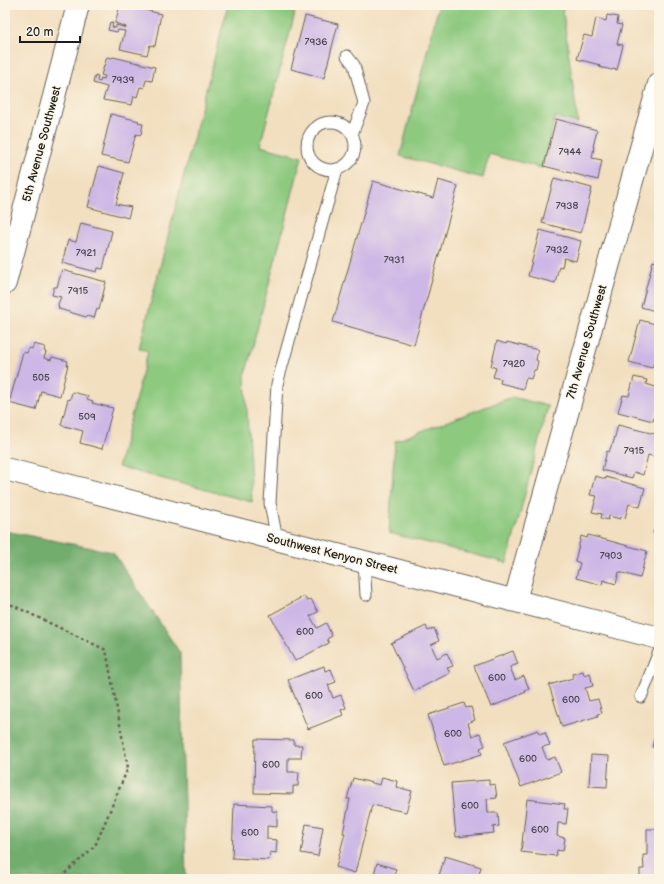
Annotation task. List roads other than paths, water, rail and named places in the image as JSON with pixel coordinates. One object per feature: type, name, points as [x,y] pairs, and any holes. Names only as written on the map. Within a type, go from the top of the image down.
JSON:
[{"type":"street","name":"5th Avenue Southwest","points":[[5,284],[78,5]]},
{"type":"street","name":"7th Avenue Southwest","points":[[515,600],[659,84]]},
{"type":"street","name":"Southwest Kenyon Street","points":[[5,468],[277,540],[659,638]]},
{"type":"lane","points":[[347,56],[354,65],[364,103],[352,134]]},
{"type":"lane","points":[[324,122],[340,123],[352,134],[355,148],[349,162],[344,166],[329,170],[320,168],[309,156],[307,140],[310,132],[316,126],[324,122]]},
{"type":"lane","points":[[277,540],[270,503],[277,384],[337,169]]},
{"type":"lane","points":[[364,562],[366,595]]},
{"type":"lane","points":[[641,697],[659,652]]}]
